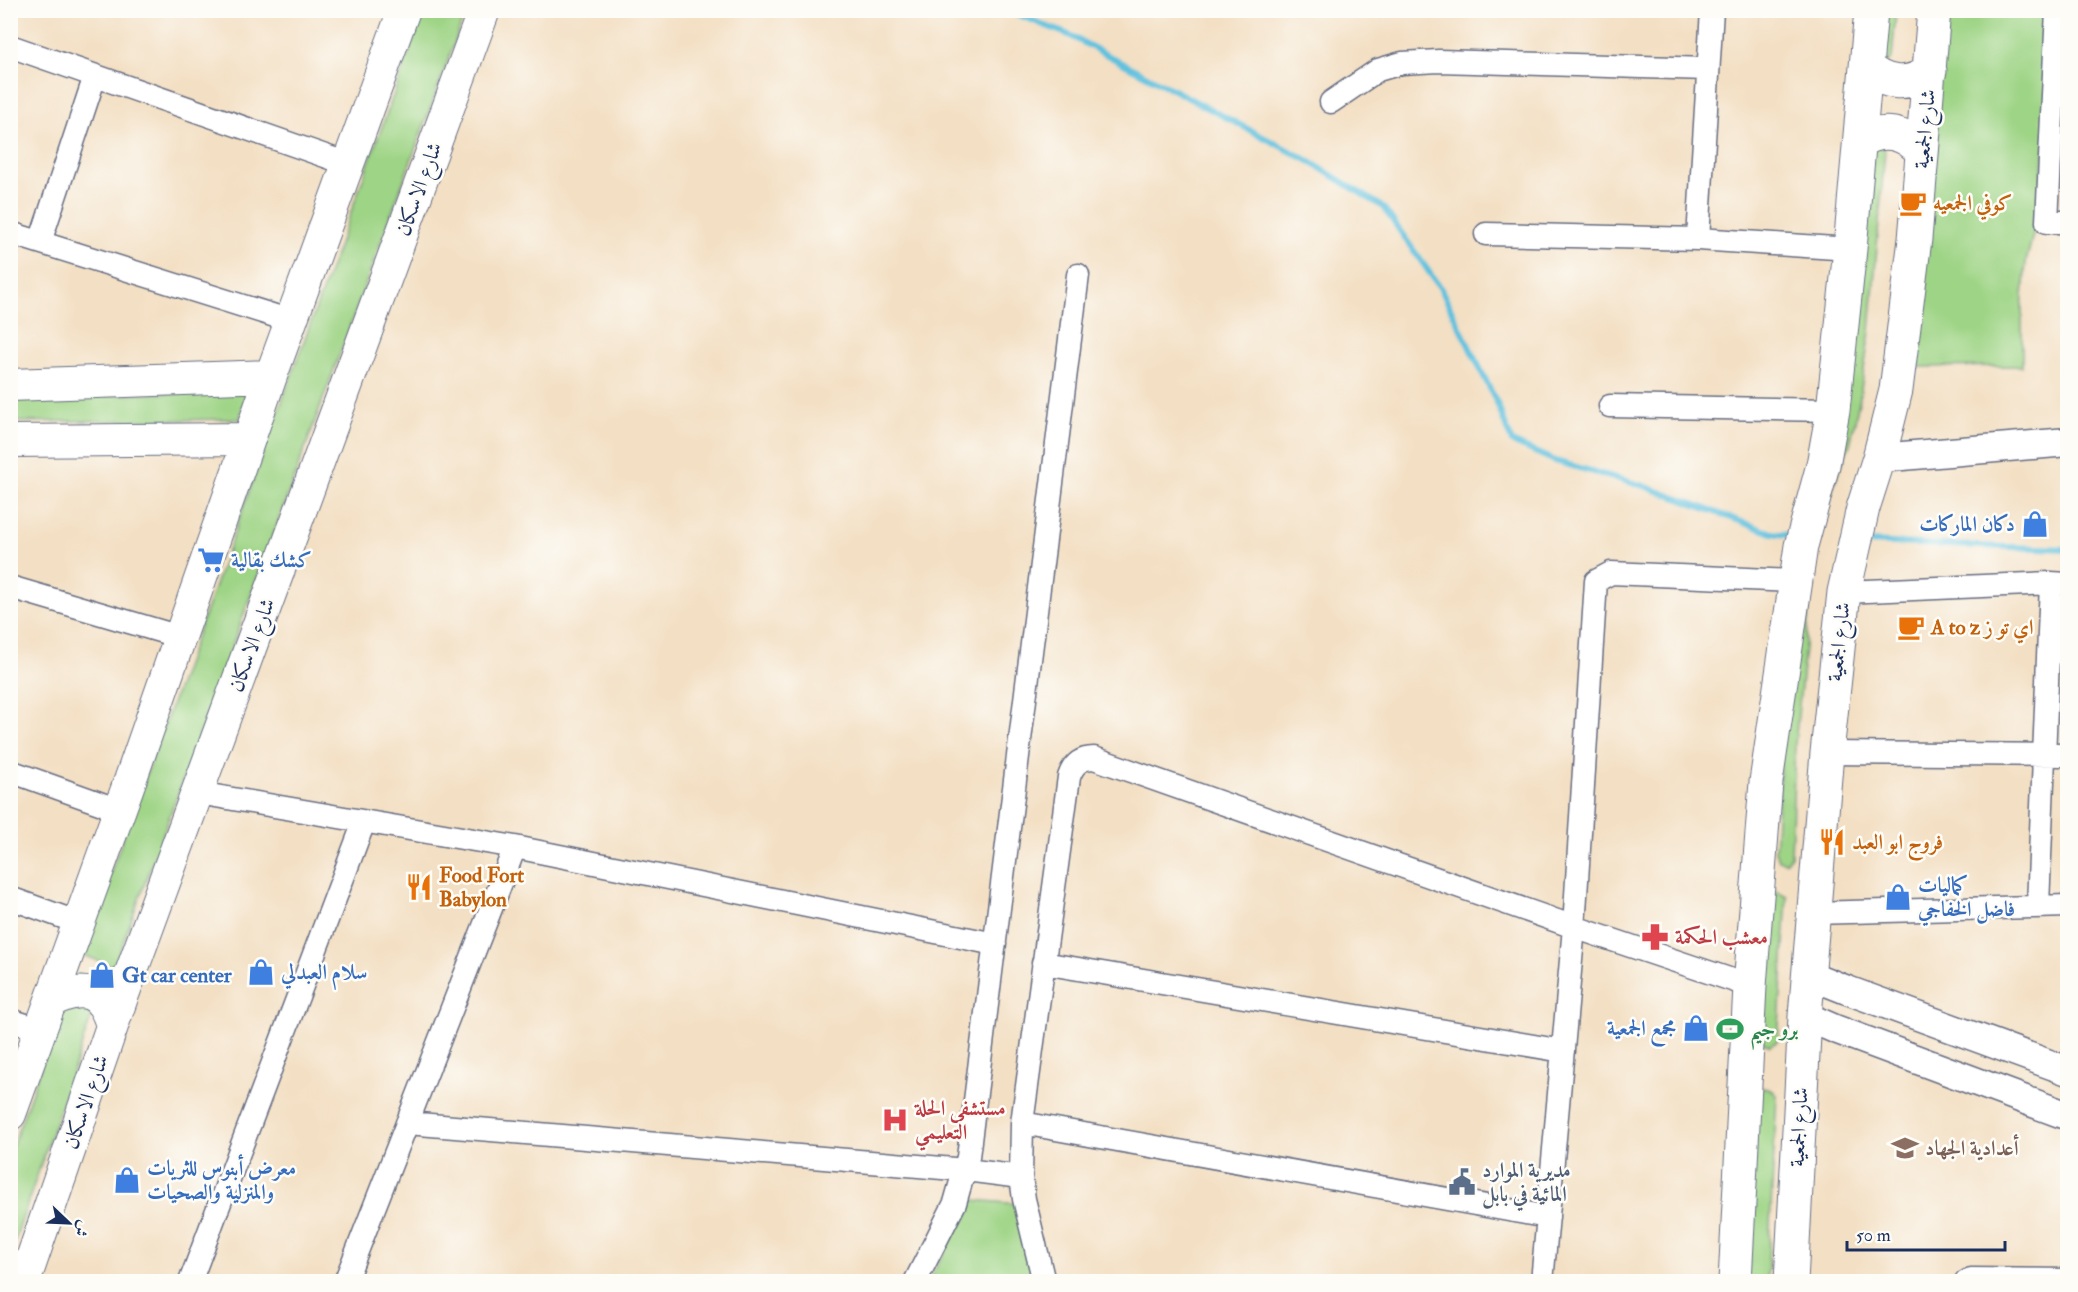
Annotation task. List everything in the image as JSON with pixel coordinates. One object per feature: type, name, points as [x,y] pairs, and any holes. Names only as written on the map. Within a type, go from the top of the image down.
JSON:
[{"type":"main road","points":[[10,1114],[271,376],[404,10]]},
{"type":"main road","name":"شارع الاسكان","points":[[24,1281],[112,1025],[484,10]]},
{"type":"main road","points":[[1735,1281],[1750,986],[1766,782],[1795,580],[1823,465],[1833,411],[1871,10]]},
{"type":"main road","name":"شارع الجمعية","points":[[1791,1281],[1805,1016],[1827,753],[1844,592],[1863,508],[1879,458],[1896,390],[1915,238],[1934,10]]},
{"type":"main road","points":[[1866,67],[1875,75],[1897,82],[1909,81],[1930,70]]},
{"type":"main road","points":[[1860,141],[1881,133],[1893,133],[1904,136],[1922,152]]},
{"type":"main road","points":[[10,385],[271,376]]},
{"type":"main road","points":[[10,441],[249,439]]},
{"type":"main road","points":[[51,1001],[73,992],[92,994],[104,1004],[112,1025]]},
{"type":"street","points":[[1698,239],[1712,10]]},
{"type":"street","points":[[2057,10],[2047,222],[2067,222]]},
{"type":"street","points":[[10,46],[348,164]]},
{"type":"street","points":[[1331,102],[1378,70],[1402,63],[1438,61],[1708,69]]},
{"type":"street","points":[[40,242],[95,76]]},
{"type":"street","points":[[10,233],[291,321]]},
{"type":"street","points":[[1486,234],[1698,239],[1850,249]]},
{"type":"street","points":[[915,1281],[955,1203],[966,1170],[1078,275]]},
{"type":"street","points":[[1610,406],[1833,411]]},
{"type":"street","points":[[1879,458],[2067,442]]},
{"type":"street","points":[[1542,1281],[1574,927],[1596,581],[1611,573],[1795,580]]},
{"type":"street","points":[[1844,592],[2059,584],[2043,754],[2038,906]]},
{"type":"street","points":[[10,587],[180,637]]},
{"type":"street","points":[[1827,753],[2067,755]]},
{"type":"street","points":[[1044,1281],[1024,1199],[1021,1177],[1022,1123],[1069,777],[1082,759],[1094,758],[1574,927],[1750,986]]},
{"type":"street","points":[[10,771],[119,810]]},
{"type":"street","points":[[198,793],[515,848],[994,944]]},
{"type":"street","points":[[190,1281],[364,822]]},
{"type":"street","points":[[345,1281],[515,848]]},
{"type":"street","points":[[10,898],[79,922]]},
{"type":"street","points":[[1813,913],[2067,906]]},
{"type":"street","points":[[1043,963],[1563,1051]]},
{"type":"street","points":[[1809,975],[2067,1071]]},
{"type":"street","points":[[1835,1029],[1822,1020],[1816,1010],[1816,998],[1822,990],[1831,987],[1846,990]]},
{"type":"street","points":[[1805,1016],[2067,1116]]},
{"type":"street","points":[[10,1020],[41,1030]]},
{"type":"street","points":[[407,1123],[966,1170],[1021,1177]]},
{"type":"street","points":[[1022,1123],[1548,1217]]},
{"type":"street","points":[[1966,1281],[1971,1279],[2067,1280]]},
{"type":"green space","points":[[424,11],[466,11],[114,967],[81,954]]},
{"type":"green space","points":[[1878,11],[1896,11],[1892,58],[1886,65],[1879,66]]},
{"type":"green space","points":[[1938,11],[2057,11],[2039,211],[2026,262],[2022,308],[2022,366],[1912,367]]},
{"type":"green space","points":[[1878,142],[1885,150],[1870,331],[1850,444],[1834,484],[1815,551],[1795,744],[1791,856],[1785,862],[1778,860],[1775,851],[1783,722],[1868,143]]},
{"type":"green space","points":[[246,391],[240,419],[11,422],[10,398]]},
{"type":"green space","points":[[1777,891],[1787,896],[1778,1041],[1770,1046],[1758,1040],[1768,897]]},
{"type":"green space","points":[[65,1000],[94,1009],[11,1252],[11,1150]]},
{"type":"green space","points":[[1762,1088],[1770,1088],[1777,1095],[1767,1281],[1746,1282],[1756,1095]]},
{"type":"green space","points":[[973,1200],[1019,1204],[1034,1281],[928,1282]]},
{"type":"waterway","points":[[1006,10],[1069,35],[1307,160],[1383,207],[1441,289],[1497,403],[1512,442],[1555,461],[1644,486],[1772,533],[1794,536]]},
{"type":"waterway","points":[[1864,542],[2068,549]]},
{"type":"place","name":"كوفي الجمعيه","points":[[1913,203]]},
{"type":"place","name":"دكان الماركات","points":[[2035,524]]},
{"type":"place","name":"كشك بقالية","points":[[211,560]]},
{"type":"place","name":"A to z اي تو ز","points":[[1911,627]]},
{"type":"place","name":"فروج ابو العبد","points":[[1832,842]]},
{"type":"place","name":"Food Fort Babylon","points":[[419,887]]},
{"type":"place","name":"كماليات فاضل الخفاجي","points":[[1898,897]]},
{"type":"place","name":"معشب الحكمة","points":[[1655,937]]},
{"type":"place","name":"سلام العبدلي","points":[[261,972]]},
{"type":"place","name":"Gt car center","points":[[102,975]]},
{"type":"place","name":"مجمع الجمعية","points":[[1696,1028]]},
{"type":"place","name":"برو جيم","points":[[1730,1029]]},
{"type":"place","name":"مستشفى الحلة التعليمي","points":[[895,1120]]},
{"type":"place","name":"أعدادية الجهاد","points":[[1905,1148]]},
{"type":"place","name":"معرض أبنوس للثريات والمنزلية والصحيات","points":[[127,1180]]},
{"type":"place","name":"مديرية الموارد المائية في بابل","points":[[1462,1182]]}]
